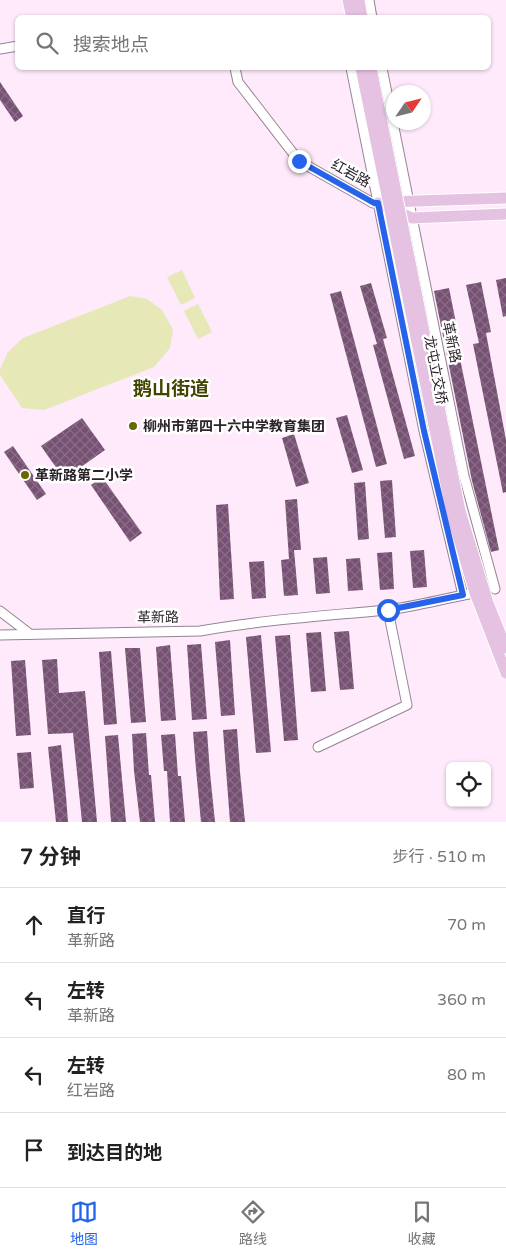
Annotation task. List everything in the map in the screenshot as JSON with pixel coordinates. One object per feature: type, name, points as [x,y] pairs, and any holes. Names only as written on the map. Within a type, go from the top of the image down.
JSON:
[{"type":"main road","points":[[348,0],[351,15]]},
{"type":"main road","points":[[359,0],[362,15]]},
{"type":"main road","name":"龙屯立交桥","points":[[361,70],[452,518],[475,593],[506,673]]},
{"type":"main road","name":"龙屯立交桥","points":[[371,70],[460,511],[488,603],[506,648]]},
{"type":"main road","name":"红岩路","points":[[378,203],[409,200],[506,198]]},
{"type":"main road","points":[[378,203],[412,218],[506,214]]},
{"type":"street","points":[[346,15],[348,0]]},
{"type":"street","points":[[369,0],[372,15]]},
{"type":"street","points":[[0,48],[15,46]]},
{"type":"street","name":"红岩路","points":[[235,70],[238,82],[299,161],[374,203],[378,203]]},
{"type":"street","points":[[351,70],[424,431],[463,595]]},
{"type":"street","name":"革新路","points":[[0,635],[200,632],[229,626],[339,613],[388,610],[495,589],[464,476],[382,70]]},
{"type":"street","points":[[495,589],[506,588]]},
{"type":"street","points":[[318,747],[407,705],[388,610]]},
{"type":"street","points":[[0,611],[30,634]]},
{"type":"green space","points":[[182,270],[195,298],[181,305],[167,277]]},
{"type":"green space","points":[[130,296],[147,299],[162,310],[173,330],[170,348],[154,367],[44,410],[22,408],[0,375],[0,369],[8,352],[23,338]]},
{"type":"green space","points":[[198,304],[212,332],[198,339],[184,311]]},
{"type":"building","points":[[0,82],[23,116],[15,122],[0,100]]},
{"type":"building","points":[[506,278],[506,316],[503,317],[496,280]]},
{"type":"building","points":[[481,282],[491,332],[486,333],[506,440],[506,492],[503,493],[473,344],[479,343],[466,285]]},
{"type":"building","points":[[371,283],[387,338],[383,339],[415,456],[404,459],[373,345],[377,344],[360,286]]},
{"type":"building","points":[[449,288],[459,338],[456,339],[499,550],[491,552],[472,481],[434,291]]},
{"type":"building","points":[[341,291],[387,464],[376,467],[330,294]]},
{"type":"building","points":[[347,415],[363,470],[352,473],[336,418]]},
{"type":"building","points":[[82,418],[105,450],[64,479],[41,446]]},
{"type":"building","points":[[294,434],[309,483],[296,487],[282,438]]},
{"type":"building","points":[[13,446],[46,494],[37,500],[4,452]]},
{"type":"building","points":[[102,477],[142,533],[130,542],[91,485]]},
{"type":"building","points":[[392,480],[396,537],[385,538],[380,481]]},
{"type":"building","points":[[365,482],[369,539],[358,540],[354,483]]},
{"type":"building","points":[[297,499],[301,550],[294,550],[298,595],[284,596],[281,560],[289,559],[285,500]]},
{"type":"building","points":[[228,504],[234,599],[220,600],[216,505]]},
{"type":"building","points":[[424,550],[427,587],[413,588],[410,551]]},
{"type":"building","points":[[392,552],[394,589],[380,590],[377,553]]},
{"type":"building","points":[[327,557],[330,593],[316,594],[313,558]]},
{"type":"building","points":[[360,558],[363,590],[348,591],[346,559]]},
{"type":"building","points":[[264,561],[266,598],[252,599],[249,562]]},
{"type":"building","points":[[349,631],[354,689],[340,690],[334,632]]},
{"type":"building","points":[[321,632],[326,691],[311,692],[306,633]]},
{"type":"building","points":[[261,635],[271,752],[256,753],[246,637]]},
{"type":"building","points":[[290,635],[298,740],[284,741],[275,636]]},
{"type":"building","points":[[230,640],[235,715],[221,716],[215,642]]},
{"type":"building","points":[[201,644],[207,719],[192,720],[187,645]]},
{"type":"building","points":[[170,645],[176,720],[161,721],[156,647]]},
{"type":"building","points":[[125,648],[140,648],[146,722],[131,723]]},
{"type":"building","points":[[111,651],[117,724],[104,725],[99,652]]},
{"type":"building","points":[[57,659],[59,693],[85,691],[97,822],[82,822],[73,733],[48,734],[42,660]]},
{"type":"building","points":[[25,660],[31,735],[16,736],[11,661]]},
{"type":"building","points":[[237,729],[245,822],[230,822],[223,730]]},
{"type":"building","points":[[207,731],[215,822],[201,822],[196,769],[193,732]]},
{"type":"building","points":[[146,733],[155,822],[140,822],[134,771],[132,734]]},
{"type":"building","points":[[175,734],[178,776],[181,776],[185,822],[170,822],[167,771],[164,771],[161,735]]},
{"type":"building","points":[[118,735],[126,822],[111,822],[105,736]]},
{"type":"building","points":[[61,745],[68,822],[56,822],[48,747]]},
{"type":"building","points":[[31,752],[34,788],[20,789],[17,753]]},
{"type":"place","name":"柳州市第四十六中学教育集团","points":[[133,426]]},
{"type":"place","name":"革新路第二小学","points":[[25,475]]},
{"type":"district","name":"鹅山街道","points":[[171,388]]},
{"type":"route","points":[[299,161],[374,203],[378,203],[424,431],[463,595],[388,610]]}]
